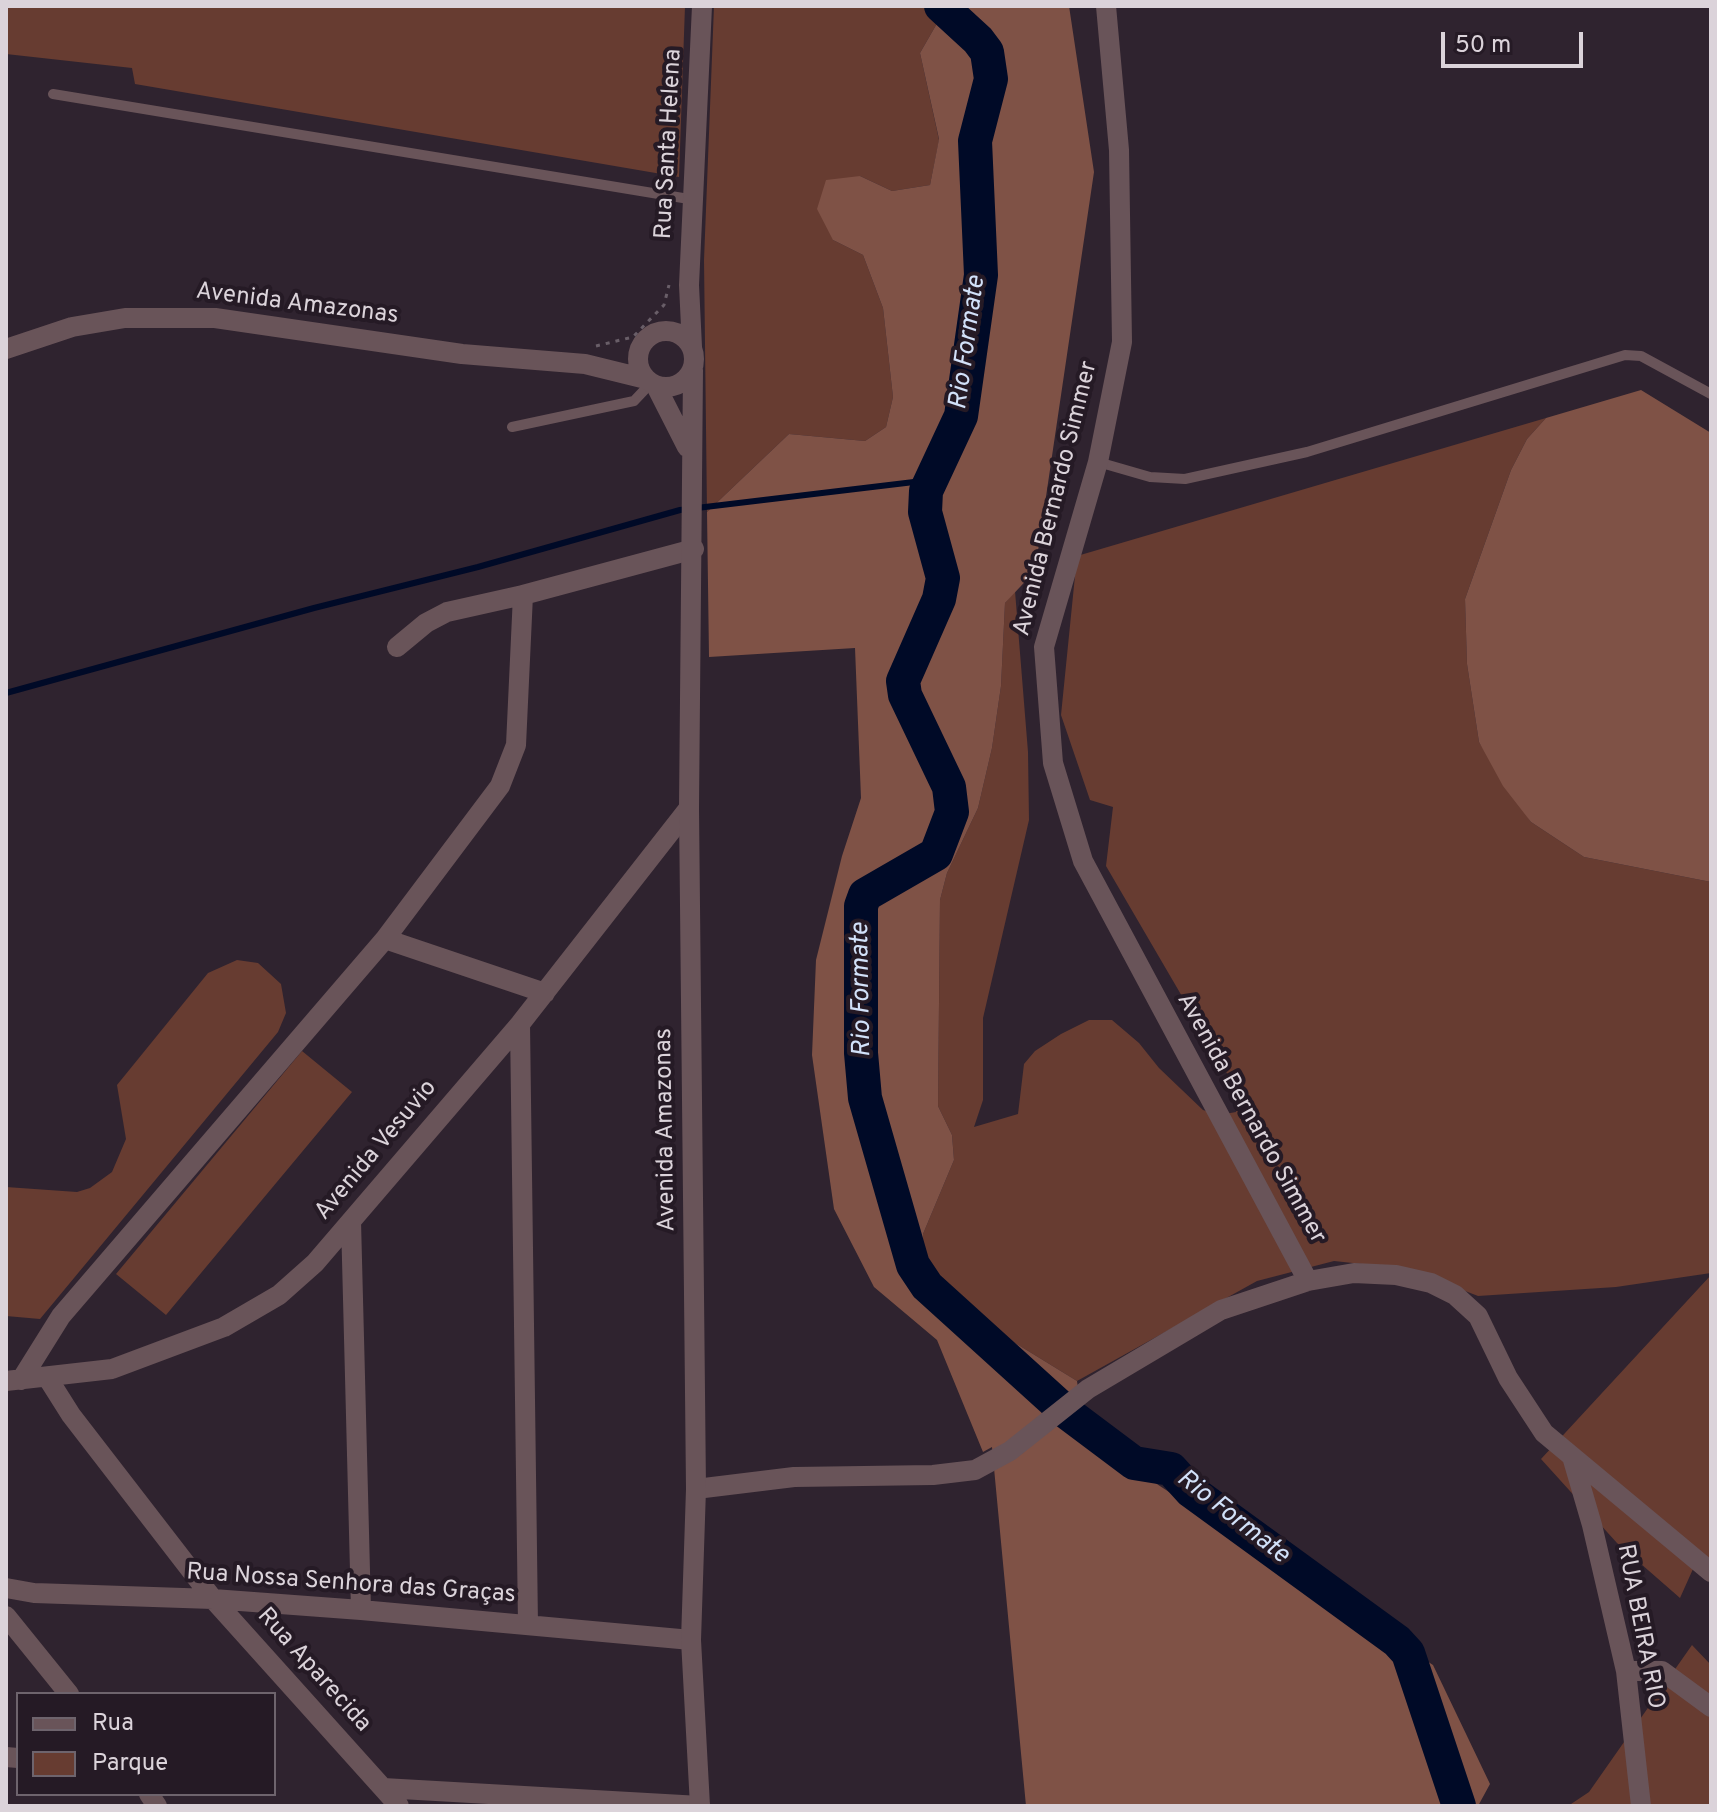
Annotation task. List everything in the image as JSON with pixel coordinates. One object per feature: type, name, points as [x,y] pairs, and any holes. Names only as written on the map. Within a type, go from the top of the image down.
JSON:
[{"type":"street","name":"Rua Santa Helena","points":[[692,347],[689,285],[702,6]]},
{"type":"street","name":"Avenida Bernardo Simmer","points":[[1106,6],[1119,150],[1122,342],[1098,462],[1044,647],[1053,763],[1083,861],[1308,1281]]},
{"type":"street","name":"Rua Santa Helena","points":[[663,331],[689,285]]},
{"type":"street","name":"Avenida Amazonas","points":[[6,349],[72,327],[168,316],[215,318],[462,354],[585,364],[651,383],[670,406],[690,454]]},
{"type":"street","points":[[663,331],[680,334],[692,347],[693,370],[678,385],[651,383],[638,363],[642,345],[648,337],[663,331]]},
{"type":"street","name":"Avenida Amazonas","points":[[585,364],[626,355],[642,345]]},
{"type":"street","name":"Avenida Amazonas","points":[[693,370],[690,454],[694,491],[694,549],[689,808],[696,1489],[691,1640],[700,1806]]},
{"type":"street","points":[[397,647],[426,623],[447,612],[694,549]]},
{"type":"street","points":[[14,1380],[61,1316],[385,939],[500,786],[516,745],[523,595]]},
{"type":"street","name":"Avenida Vesuvio","points":[[14,1380],[112,1369],[224,1327],[279,1295],[315,1263],[520,1024],[689,808]]},
{"type":"street","points":[[385,939],[545,993]]},
{"type":"street","points":[[520,1024],[528,1625]]},
{"type":"street","points":[[351,1221],[361,1610]]},
{"type":"street","points":[[696,1489],[794,1477],[933,1475],[975,1470],[1010,1451],[1046,1419],[1088,1389],[1221,1310],[1308,1281],[1354,1273],[1396,1275],[1431,1283],[1455,1295],[1478,1316],[1508,1378],[1544,1433],[1711,1572]]},
{"type":"street","name":"Rua Aparecida","points":[[47,1377],[71,1415],[213,1599],[399,1806]]},
{"type":"street","name":"RUA BEIRA RIO","points":[[1573,1460],[1592,1525],[1626,1671],[1641,1806]]},
{"type":"street","name":"Rua Nossa Senhora das Graças","points":[[6,1588],[34,1593],[213,1599],[361,1610],[691,1640]]},
{"type":"street","points":[[6,1616],[67,1692]]},
{"type":"street","points":[[1626,1671],[1662,1671],[1711,1707]]},
{"type":"street","points":[[383,1788],[533,1801],[700,1806]]},
{"type":"lane","points":[[53,94],[695,200]]},
{"type":"lane","points":[[1098,462],[1150,477],[1185,479],[1307,452],[1625,355],[1641,356],[1711,394]]},
{"type":"lane","points":[[512,427],[634,401],[651,383]]},
{"type":"path","points":[[596,346],[633,337],[648,325],[664,305],[671,274]]},
{"type":"green space","points":[[6,6],[685,6],[679,177],[135,84],[132,68],[6,54]]},
{"type":"green space","points":[[714,6],[947,6],[920,53],[939,140],[930,185],[892,191],[860,176],[833,240],[863,255],[883,308],[893,397],[886,427],[865,441],[789,434],[707,512],[704,260]]},
{"type":"green space","points":[[1546,418],[1527,439],[1511,470],[1465,599],[1467,664],[1479,742],[1531,822],[1584,857],[1711,882],[1711,1273],[1616,1287],[1478,1296],[1409,1269],[1334,1261],[1257,1281],[1077,1381],[950,1303],[923,1277],[923,1234],[954,1160],[952,1135],[938,1106],[940,900],[947,873],[978,808],[992,748],[1001,686],[1005,603],[1015,591],[1028,752],[1029,820],[983,1018],[983,1100],[974,1127],[1018,1114],[1024,1064],[1035,1051],[1089,1020],[1112,1020],[1139,1043],[1159,1068],[1203,1110],[1219,1115],[1236,1112],[1239,1094],[1106,866],[1113,807],[1090,800],[1061,715],[1077,556]]},
{"type":"green space","points":[[237,960],[258,963],[281,984],[286,1013],[278,1032],[40,1319],[6,1316],[6,1187],[77,1192],[90,1188],[112,1172],[126,1139],[117,1085],[208,973]]},
{"type":"green space","points":[[302,1051],[352,1092],[166,1315],[116,1274]]},
{"type":"green space","points":[[1711,1275],[1711,1581],[1693,1569],[1680,1598],[1617,1543],[1541,1459]]},
{"type":"green space","points":[[1692,1645],[1711,1665],[1711,1806],[1568,1806],[1589,1792]]},
{"type":"shaded area","points":[[947,6],[1069,6],[1094,172],[1035,571],[1005,603],[1001,686],[992,748],[978,808],[947,873],[940,900],[938,1106],[952,1135],[954,1160],[923,1234],[923,1277],[950,1303],[1077,1381],[1078,1388],[1047,1412],[1433,1665],[1490,1784],[1478,1806],[1026,1806],[992,1447],[983,1452],[937,1340],[874,1287],[834,1209],[812,1055],[816,960],[842,856],[861,798],[855,648],[709,657],[707,512],[789,434],[865,441],[886,427],[893,397],[883,308],[863,255],[833,240],[817,209],[826,180],[860,176],[892,191],[930,185],[939,139],[920,53]]},
{"type":"shaded area","points":[[1641,390],[1711,433],[1711,882],[1584,857],[1531,822],[1503,786],[1479,742],[1467,664],[1465,599],[1511,470],[1527,439],[1546,418]]},
{"type":"waterway","name":"Rio Formate","points":[[941,6],[987,52],[991,79],[975,141],[981,275],[961,416],[926,491],[925,512],[943,578],[939,599],[903,681],[905,695],[949,787],[952,812],[936,854],[865,895],[861,906],[861,1053],[865,1098],[913,1265],[927,1286],[1066,1412],[1134,1463],[1171,1469],[1191,1491],[1397,1641],[1408,1653],[1459,1806]]},
{"type":"waterway","points":[[6,693],[680,510],[914,482],[927,488]]}]
